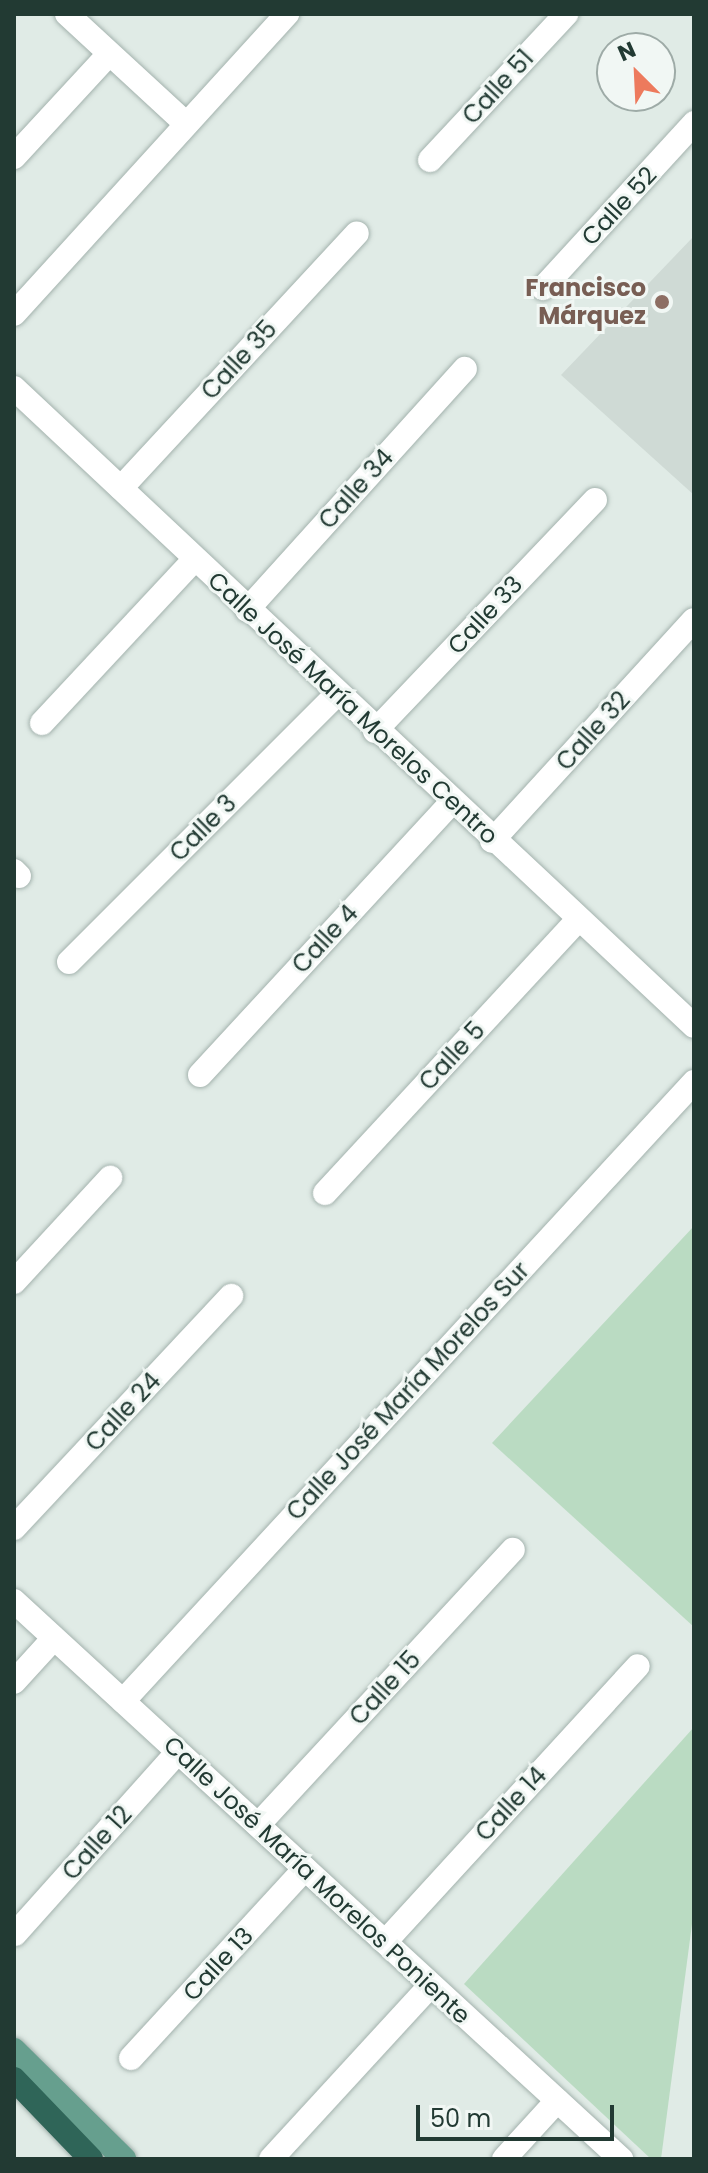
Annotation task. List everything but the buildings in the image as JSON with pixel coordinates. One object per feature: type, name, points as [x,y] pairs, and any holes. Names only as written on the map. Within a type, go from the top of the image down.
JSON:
[{"type":"highway","points":[[14,2079],[91,2159]]},
{"type":"main road","points":[[14,2050],[124,2159]]},
{"type":"street","points":[[67,14],[185,123]]},
{"type":"street","points":[[14,314],[287,14]]},
{"type":"street","name":"Calle 51","points":[[430,160],[566,14]]},
{"type":"street","points":[[14,157],[109,54]]},
{"type":"street","name":"Calle 52","points":[[543,288],[694,123]]},
{"type":"street","name":"Calle 35","points":[[121,488],[357,233]]},
{"type":"street","name":"Calle 34","points":[[247,610],[465,369]]},
{"type":"street","name":"Calle José María Morelos Centro","points":[[14,388],[451,803],[694,1026]]},
{"type":"street","name":"Calle 33","points":[[375,731],[595,500]]},
{"type":"street","points":[[42,723],[195,559]]},
{"type":"street","name":"Calle 32","points":[[492,841],[694,620]]},
{"type":"street","name":"Calle 3","points":[[69,962],[337,694]]},
{"type":"street","name":"Calle 4","points":[[200,1075],[451,803]]},
{"type":"street","name":"Calle 5","points":[[325,1193],[578,920]]},
{"type":"street","name":"Calle José María Morelos Sur","points":[[123,1701],[694,1082]]},
{"type":"street","points":[[14,1282],[110,1178]]},
{"type":"street","name":"Calle 24","points":[[14,1528],[231,1296]]},
{"type":"street","name":"Calle 15","points":[[258,1825],[513,1550]]},
{"type":"street","name":"Calle José María Morelos Poniente","points":[[14,1601],[621,2159]]},
{"type":"street","points":[[14,1682],[54,1638]]},
{"type":"street","name":"Calle 14","points":[[385,1942],[638,1666]]},
{"type":"street","name":"Calle 12","points":[[15,1934],[178,1752]]},
{"type":"street","name":"Calle 13","points":[[131,2058],[305,1869]]},
{"type":"street","points":[[271,2159],[431,1985]]},
{"type":"street","points":[[504,2159],[557,2101]]},
{"type":"shaded area","name":"Francisco Márquez","points":[[694,236],[694,495],[561,375]]},
{"type":"green space","points":[[694,1226],[694,1627],[492,1443]]},
{"type":"green space","points":[[694,1727],[694,1909],[661,2159],[651,2159],[464,1984]]},
{"type":"place","name":"Francisco Márquez","points":[[662,302]]}]
